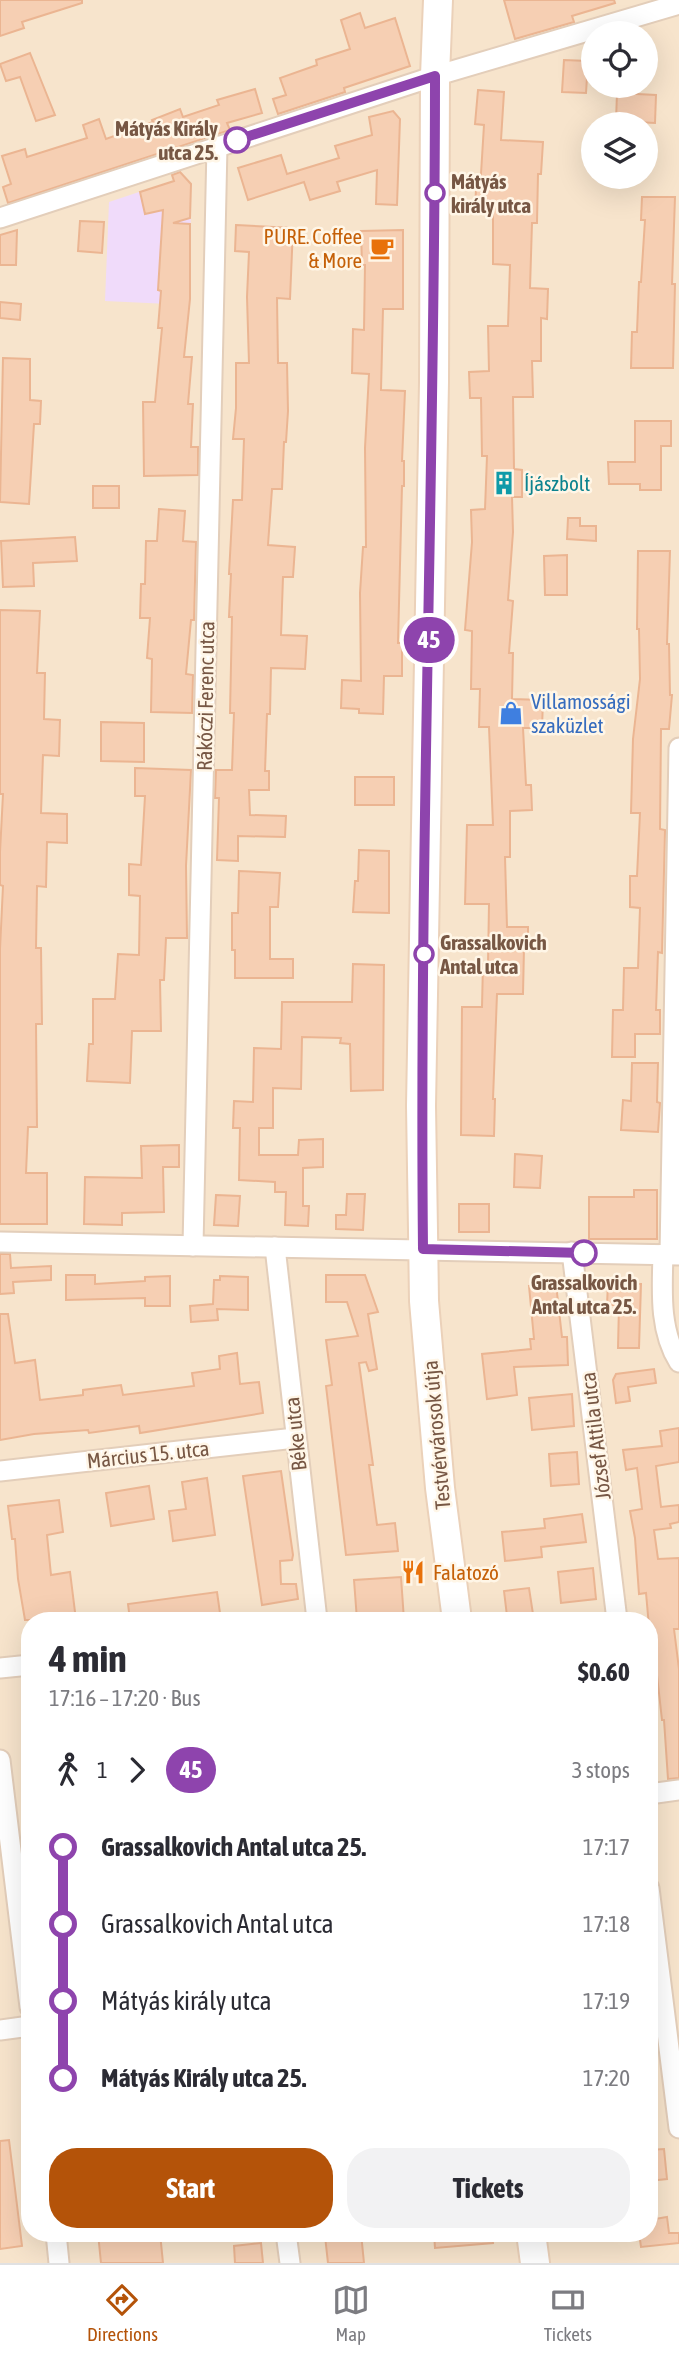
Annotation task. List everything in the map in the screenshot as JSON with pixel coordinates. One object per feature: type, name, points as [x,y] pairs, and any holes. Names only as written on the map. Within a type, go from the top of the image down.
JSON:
[{"type":"street","name":"Testvérvárosok útja","points":[[438,0],[421,1106],[424,1301],[440,1488],[456,1612]]},
{"type":"street","points":[[0,218],[435,76],[679,4]]},
{"type":"street","name":"Rákóczi Ferenc utca","points":[[193,1246],[217,146]]},
{"type":"street","points":[[679,748],[671,1254],[664,1323],[670,1346],[679,1362]]},
{"type":"street","points":[[0,1242],[671,1254]]},
{"type":"street","name":"Béke utca","points":[[275,1247],[316,1612]]},
{"type":"street","name":"József Attila utca","points":[[572,1252],[616,1612]]},
{"type":"street","name":"Március 15. utca","points":[[0,1471],[295,1437]]},
{"type":"street","points":[[0,1668],[21,1666]]},
{"type":"street","points":[[0,1760],[21,1930]]},
{"type":"street","points":[[658,1793],[679,1790]]},
{"type":"street","points":[[658,1960],[679,2128]]},
{"type":"street","points":[[0,2029],[21,2027]]},
{"type":"street","points":[[57,2242],[59,2263]]},
{"type":"street","points":[[287,2242],[290,2263]]},
{"type":"street","points":[[532,2242],[535,2263]]},
{"type":"shaded area","points":[[0,0],[679,0],[679,2263],[0,2263]]},
{"type":"shaded area","points":[[184,177],[191,184],[190,305],[105,301],[109,202]]},
{"type":"building","points":[[0,0],[82,0],[82,3],[22,22],[24,28],[0,36]]},
{"type":"building","points":[[504,0],[614,0],[615,3],[572,16],[574,22],[515,39]]},
{"type":"building","points":[[360,13],[365,28],[395,18],[410,66],[344,88],[345,92],[278,114],[273,99],[286,95],[280,78],[317,65],[316,60],[350,49],[341,20]]},
{"type":"building","points":[[30,53],[55,115],[36,121],[20,77],[6,81],[0,64]]},
{"type":"building","points":[[564,60],[581,61],[581,93],[562,92]]},
{"type":"building","points":[[255,89],[262,113],[227,123],[230,130],[8,203],[3,187],[11,184],[2,156],[25,149],[27,157],[87,138],[83,125],[99,119],[106,139],[180,109],[183,117],[219,105],[217,100]]},
{"type":"building","points":[[478,90],[504,92],[501,140],[543,142],[541,174],[538,174],[537,223],[532,223],[530,288],[548,289],[547,319],[541,318],[541,361],[532,361],[533,397],[513,397],[514,469],[522,470],[522,497],[512,497],[513,532],[508,600],[513,601],[509,653],[513,653],[512,699],[543,700],[542,728],[523,728],[526,785],[531,785],[532,810],[510,811],[510,857],[505,857],[507,927],[528,927],[528,948],[524,948],[523,994],[497,994],[494,1136],[461,1135],[462,1007],[482,1007],[483,964],[488,964],[489,904],[465,904],[467,825],[493,825],[489,727],[479,727],[480,689],[471,689],[472,631],[465,630],[472,542],[471,510],[485,509],[487,456],[482,456],[481,398],[470,398],[469,372],[489,371],[488,326],[508,326],[510,265],[493,264],[493,207],[475,207],[476,190],[480,190],[484,125],[475,124]]},
{"type":"building","points":[[617,98],[656,98],[655,112],[616,112]]},
{"type":"building","points":[[393,111],[400,119],[397,205],[376,204],[377,170],[337,182],[340,191],[310,200],[304,182],[248,200],[238,168],[281,155],[287,174],[339,158],[335,146],[372,135],[369,117]]},
{"type":"building","points":[[180,172],[191,184],[190,218],[173,223],[190,224],[190,299],[184,357],[192,357],[188,404],[193,404],[191,447],[198,447],[198,475],[144,476],[143,402],[155,402],[162,328],[158,328],[161,291],[158,290],[163,210],[145,214],[140,192],[174,181],[172,175]]},
{"type":"building","points":[[642,197],[675,197],[673,368],[631,368],[632,332],[637,332],[645,220],[641,220]]},
{"type":"building","points":[[80,221],[104,222],[102,253],[78,251]]},
{"type":"building","points":[[236,225],[293,228],[290,299],[277,298],[278,363],[287,363],[288,411],[282,489],[272,489],[268,545],[295,547],[293,577],[283,577],[281,635],[307,636],[305,669],[271,668],[265,771],[269,771],[269,790],[249,790],[250,815],[286,816],[285,837],[238,836],[238,861],[217,860],[219,798],[215,798],[216,770],[232,770],[234,713],[230,713],[232,617],[229,617],[229,574],[233,500],[242,500],[244,439],[233,439],[236,363],[249,363],[249,252],[235,251]]},
{"type":"building","points":[[17,230],[16,265],[0,265],[0,235]]},
{"type":"building","points":[[403,230],[403,309],[383,309],[381,390],[405,391],[398,643],[402,643],[402,676],[384,676],[383,714],[359,713],[359,709],[341,708],[342,680],[361,681],[360,593],[363,547],[366,547],[365,448],[369,374],[352,373],[353,329],[364,330],[365,265],[362,265],[361,231]]},
{"type":"building","points":[[0,302],[21,304],[20,320],[0,318]]},
{"type":"building","points":[[3,358],[30,359],[30,400],[41,401],[40,424],[34,424],[29,504],[0,502]]},
{"type":"building","points":[[635,421],[671,421],[671,446],[661,446],[661,490],[640,490],[640,484],[609,484],[608,462],[635,462]]},
{"type":"building","points":[[93,486],[119,486],[119,508],[93,508]]},
{"type":"building","points":[[159,509],[185,511],[183,541],[196,542],[194,620],[191,620],[186,674],[193,675],[192,713],[151,712],[152,659],[147,658],[150,618],[140,618],[141,584],[145,584],[146,541],[157,541]]},
{"type":"building","points":[[568,518],[580,518],[580,526],[596,526],[596,541],[567,539]]},
{"type":"building","points":[[75,537],[77,561],[33,563],[34,586],[3,587],[1,541]]},
{"type":"building","points":[[638,551],[670,551],[667,644],[672,695],[669,729],[661,729],[660,829],[665,830],[662,953],[658,952],[656,1010],[660,1010],[660,1034],[635,1034],[635,1057],[612,1057],[613,1010],[623,1010],[624,968],[638,968],[640,908],[630,907],[630,876],[637,876],[640,813],[631,813],[633,739],[640,679],[637,629]]},
{"type":"building","points":[[567,555],[567,595],[545,595],[544,556]]},
{"type":"building","points":[[0,610],[40,611],[37,673],[45,673],[44,719],[60,720],[59,756],[43,755],[41,813],[67,814],[67,843],[47,842],[46,887],[37,886],[36,948],[41,948],[42,1024],[36,1024],[37,1127],[28,1127],[26,1173],[47,1173],[47,1224],[0,1224],[0,949],[3,886],[0,885],[0,852],[3,794],[0,794]]},
{"type":"building","points":[[101,722],[144,723],[144,762],[101,761]]},
{"type":"building","points":[[135,768],[191,770],[186,866],[187,938],[166,938],[164,980],[160,980],[161,1031],[132,1031],[130,1083],[87,1081],[89,1044],[93,1044],[93,999],[115,999],[118,954],[139,955],[140,896],[129,895],[129,864],[141,865],[145,796],[135,796]]},
{"type":"building","points":[[355,777],[394,777],[394,805],[355,805]]},
{"type":"building","points":[[359,850],[389,851],[389,913],[353,912]]},
{"type":"building","points":[[239,871],[280,873],[278,907],[270,907],[270,959],[293,959],[293,978],[235,978],[232,913],[238,913]]},
{"type":"building","points":[[353,964],[384,965],[383,1090],[351,1091],[350,1044],[340,1043],[341,1038],[302,1037],[301,1089],[273,1088],[273,1128],[259,1128],[259,1155],[298,1155],[299,1140],[323,1139],[323,1167],[303,1168],[303,1206],[309,1206],[308,1226],[285,1225],[286,1192],[275,1192],[275,1182],[239,1180],[240,1128],[233,1128],[234,1101],[253,1102],[254,1048],[281,1049],[282,1002],[352,1002]]},
{"type":"building","points":[[632,1063],[658,1063],[658,1132],[621,1130],[623,1100],[631,1101]]},
{"type":"building","points":[[179,1145],[179,1167],[163,1167],[164,1212],[122,1213],[122,1225],[84,1224],[85,1177],[142,1178],[141,1146]]},
{"type":"building","points":[[515,1154],[542,1156],[540,1188],[514,1187]]},
{"type":"building","points":[[634,1190],[657,1190],[657,1239],[589,1239],[589,1197],[634,1197]]},
{"type":"building","points":[[347,1194],[365,1194],[363,1230],[336,1229],[336,1215],[346,1215]]},
{"type":"building","points":[[216,1195],[240,1196],[238,1226],[214,1225]]},
{"type":"building","points":[[459,1204],[489,1204],[489,1232],[459,1232]]},
{"type":"building","points":[[0,1254],[10,1254],[11,1268],[51,1266],[51,1280],[13,1282],[14,1293],[0,1294]]},
{"type":"building","points":[[66,1275],[95,1275],[95,1284],[145,1281],[145,1277],[170,1276],[170,1306],[145,1306],[145,1298],[66,1300]]},
{"type":"building","points":[[326,1275],[365,1275],[378,1312],[368,1314],[377,1369],[369,1371],[366,1362],[359,1363],[373,1465],[369,1465],[377,1525],[395,1523],[398,1551],[346,1555],[326,1386],[332,1385],[326,1340],[358,1336],[347,1302],[326,1302]]},
{"type":"building","points":[[220,1276],[248,1277],[248,1310],[217,1309],[218,1320],[191,1322],[190,1306],[213,1304],[214,1280],[220,1280]]},
{"type":"building","points":[[608,1283],[641,1284],[639,1348],[618,1348],[619,1305],[607,1305]]},
{"type":"building","points":[[556,1284],[562,1337],[567,1337],[568,1365],[514,1367],[517,1395],[487,1399],[482,1354],[531,1349],[530,1339],[534,1339],[529,1286]]},
{"type":"building","points":[[0,1314],[8,1314],[15,1363],[35,1360],[40,1400],[83,1395],[83,1390],[121,1385],[123,1395],[194,1386],[192,1373],[220,1369],[219,1356],[237,1353],[240,1384],[259,1382],[263,1413],[140,1433],[139,1426],[89,1433],[88,1430],[34,1434],[0,1440]]},
{"type":"building","points":[[654,1369],[656,1383],[628,1387],[630,1401],[616,1403],[613,1380],[616,1374]]},
{"type":"building","points":[[572,1394],[574,1426],[532,1430],[529,1398]]},
{"type":"building","points":[[679,1428],[679,1462],[656,1466],[661,1507],[679,1505],[679,1522],[670,1524],[671,1528],[654,1530],[658,1559],[679,1558],[679,1629],[674,1629],[679,1669],[679,1778],[668,1779],[664,1720],[658,1684],[658,1612],[648,1612],[646,1593],[639,1594],[630,1511],[642,1509],[637,1468],[626,1470],[623,1450],[662,1446],[660,1431]]},
{"type":"building","points":[[577,1452],[579,1484],[551,1486],[549,1454]]},
{"type":"building","points":[[281,1471],[293,1555],[292,1560],[280,1561],[281,1584],[296,1584],[298,1599],[262,1605],[243,1476]]},
{"type":"building","points":[[207,1478],[215,1535],[173,1541],[169,1511],[186,1509],[182,1482]]},
{"type":"building","points":[[149,1486],[154,1519],[111,1526],[106,1493]]},
{"type":"building","points":[[59,1500],[63,1532],[47,1535],[51,1575],[70,1572],[75,1612],[24,1612],[15,1539],[12,1539],[8,1506]]},
{"type":"building","points":[[582,1514],[586,1542],[541,1547],[542,1557],[505,1561],[502,1532],[545,1528],[544,1519]]},
{"type":"building","points":[[593,1568],[596,1599],[561,1603],[558,1572]]},
{"type":"building","points":[[401,1577],[403,1612],[356,1612],[354,1580]]},
{"type":"building","points":[[529,1588],[533,1612],[507,1612],[504,1591]]},
{"type":"building","points":[[217,1592],[220,1612],[129,1612],[128,1604]]},
{"type":"building","points":[[9,2140],[22,2246],[0,2249],[0,2141]]},
{"type":"building","points":[[658,2149],[664,2149],[667,2179],[658,2180]]},
{"type":"building","points":[[667,2217],[669,2233],[679,2233],[679,2243],[641,2247],[640,2242],[658,2242],[658,2218]]},
{"type":"building","points":[[99,2242],[161,2242],[163,2263],[101,2263]]},
{"type":"building","points":[[326,2242],[362,2242],[364,2263],[328,2263]]},
{"type":"building","points":[[435,2242],[493,2243],[435,2248]]},
{"type":"building","points":[[261,2243],[263,2263],[235,2263],[234,2246]]},
{"type":"bus line","name":"45","points":[[237,140],[435,76],[434,382],[421,1106],[423,1249],[584,1253]]},
{"type":"place","name":"Mátyás Király utca 25.","points":[[237,140]]},
{"type":"place","name":"Mátyás király utca","points":[[435,193]]},
{"type":"place","name":"PURE. Coffee & More","points":[[382,248]]},
{"type":"place","name":"Íjászbolt","points":[[504,483]]},
{"type":"place","name":"Villamossági szaküzlet","points":[[511,713]]},
{"type":"place","name":"Grassalkovich Antal utca","points":[[424,954]]},
{"type":"place","name":"Grassalkovich Antal utca 25.","points":[[584,1253]]},
{"type":"place","name":"Falatozó","points":[[413,1572]]}]
